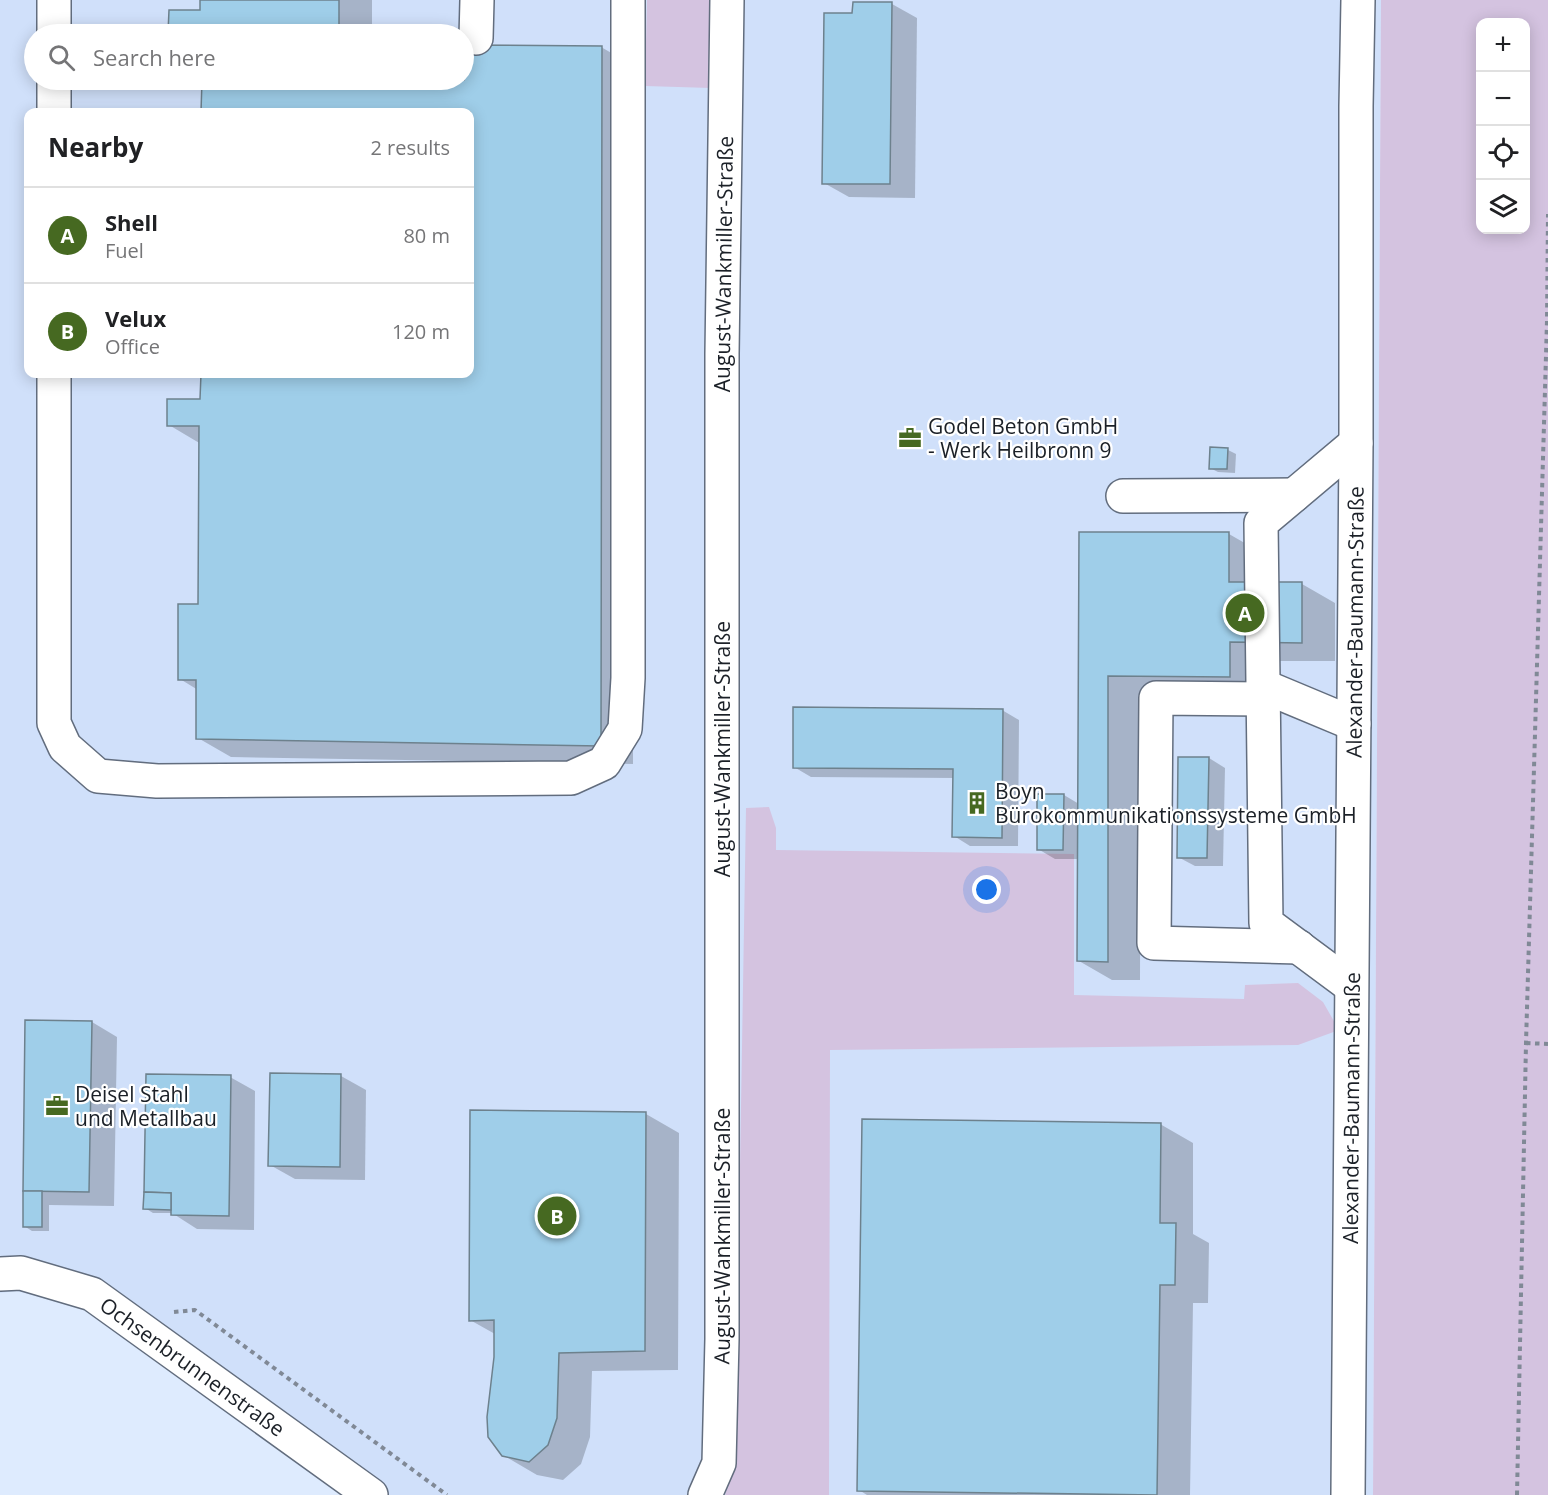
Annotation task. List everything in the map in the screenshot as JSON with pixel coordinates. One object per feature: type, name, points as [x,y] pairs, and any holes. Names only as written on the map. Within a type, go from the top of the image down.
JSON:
[{"type":"street","points":[[54,0],[54,24]]},
{"type":"street","points":[[477,0],[477,38]]},
{"type":"street","points":[[54,378],[54,723],[65,747],[98,776],[157,781],[549,779],[571,778],[604,763],[625,729],[628,678],[628,0]]},
{"type":"street","name":"August-Wankmiller-Straße","points":[[705,1495],[719,1463],[722,1339],[722,354],[727,0]]},
{"type":"street","name":"Alexander-Baumann-Straße","points":[[1348,1495],[1358,0]]},
{"type":"street","points":[[54,90],[54,108]]},
{"type":"street","points":[[1351,986],[1266,923],[1261,523],[1356,442]]},
{"type":"street","points":[[1123,496],[1294,495]]},
{"type":"street","points":[[1299,947],[1154,943],[1156,698],[1263,692],[1354,724]]},
{"type":"street","name":"Ochsenbrunnenstraße","points":[[0,1274],[21,1274],[92,1294],[371,1495]]},
{"type":"path","points":[[1517,1495],[1526,1043],[1547,321],[1548,214]]},
{"type":"path","points":[[1526,1043],[1548,1044]]},
{"type":"shaded area","points":[[0,0],[1381,0],[1373,1495],[341,1495],[88,1310],[17,1291],[0,1293]]},
{"type":"shaded area","points":[[647,0],[712,0],[711,88],[645,86]]},
{"type":"shaded area","points":[[1381,0],[1548,0],[1548,1495],[1373,1495]]},
{"type":"shaded area","points":[[769,807],[776,828],[776,850],[1074,854],[1074,995],[1244,999],[1245,985],[1298,983],[1323,1002],[1339,1030],[1298,1045],[830,1050],[829,1495],[725,1495],[735,1465],[746,808]]},
{"type":"building","points":[[200,0],[339,0],[339,24],[168,24],[169,10],[200,10]]},
{"type":"building","points":[[853,2],[892,2],[890,184],[822,184],[824,13],[852,13]]},
{"type":"building","points":[[474,45],[602,46],[601,746],[196,739],[196,680],[178,680],[178,604],[198,604],[199,426],[167,426],[167,399],[200,399],[201,378],[474,378],[474,108],[201,108],[202,90],[474,90]]},
{"type":"building","points":[[1210,447],[1228,448],[1227,469],[1209,469]]},
{"type":"building","points":[[1079,532],[1229,532],[1229,582],[1302,582],[1302,643],[1230,642],[1230,677],[1108,676],[1108,962],[1077,961]]},
{"type":"building","name":"Boyn Bürokommunikationssysteme GmbH","points":[[793,707],[1003,709],[1002,838],[952,837],[953,769],[793,768]]},
{"type":"building","points":[[1178,757],[1209,757],[1207,858],[1177,858]]},
{"type":"building","points":[[1037,794],[1064,794],[1063,850],[1037,850]]},
{"type":"building","name":"Deisel Stahl und Metallbau","points":[[25,1020],[92,1021],[89,1192],[23,1191]]},
{"type":"building","points":[[270,1073],[341,1074],[340,1167],[268,1166]]},
{"type":"building","points":[[146,1074],[231,1075],[229,1216],[171,1215],[171,1193],[144,1192]]},
{"type":"building","points":[[470,1110],[646,1112],[645,1351],[559,1353],[557,1418],[548,1445],[529,1462],[502,1456],[488,1437],[487,1417],[494,1357],[494,1320],[469,1321]]},
{"type":"building","points":[[862,1119],[1161,1123],[1160,1223],[1176,1223],[1175,1285],[1160,1285],[1157,1495],[857,1491]]},
{"type":"building","points":[[23,1191],[42,1191],[42,1227],[23,1227]]},
{"type":"building","points":[[144,1192],[171,1193],[171,1210],[143,1209]]},
{"type":"place","name":"Godel Beton GmbH - Werk Heilbronn 9","points":[[910,438]]},
{"type":"place","name":"Shell","points":[[1245,613]]},
{"type":"place","name":"Boyn Bürokommunikationssysteme GmbH","points":[[977,803]]},
{"type":"place","name":"Deisel Stahl und Metallbau","points":[[57,1106]]},
{"type":"place","name":"Velux","points":[[557,1216]]}]
